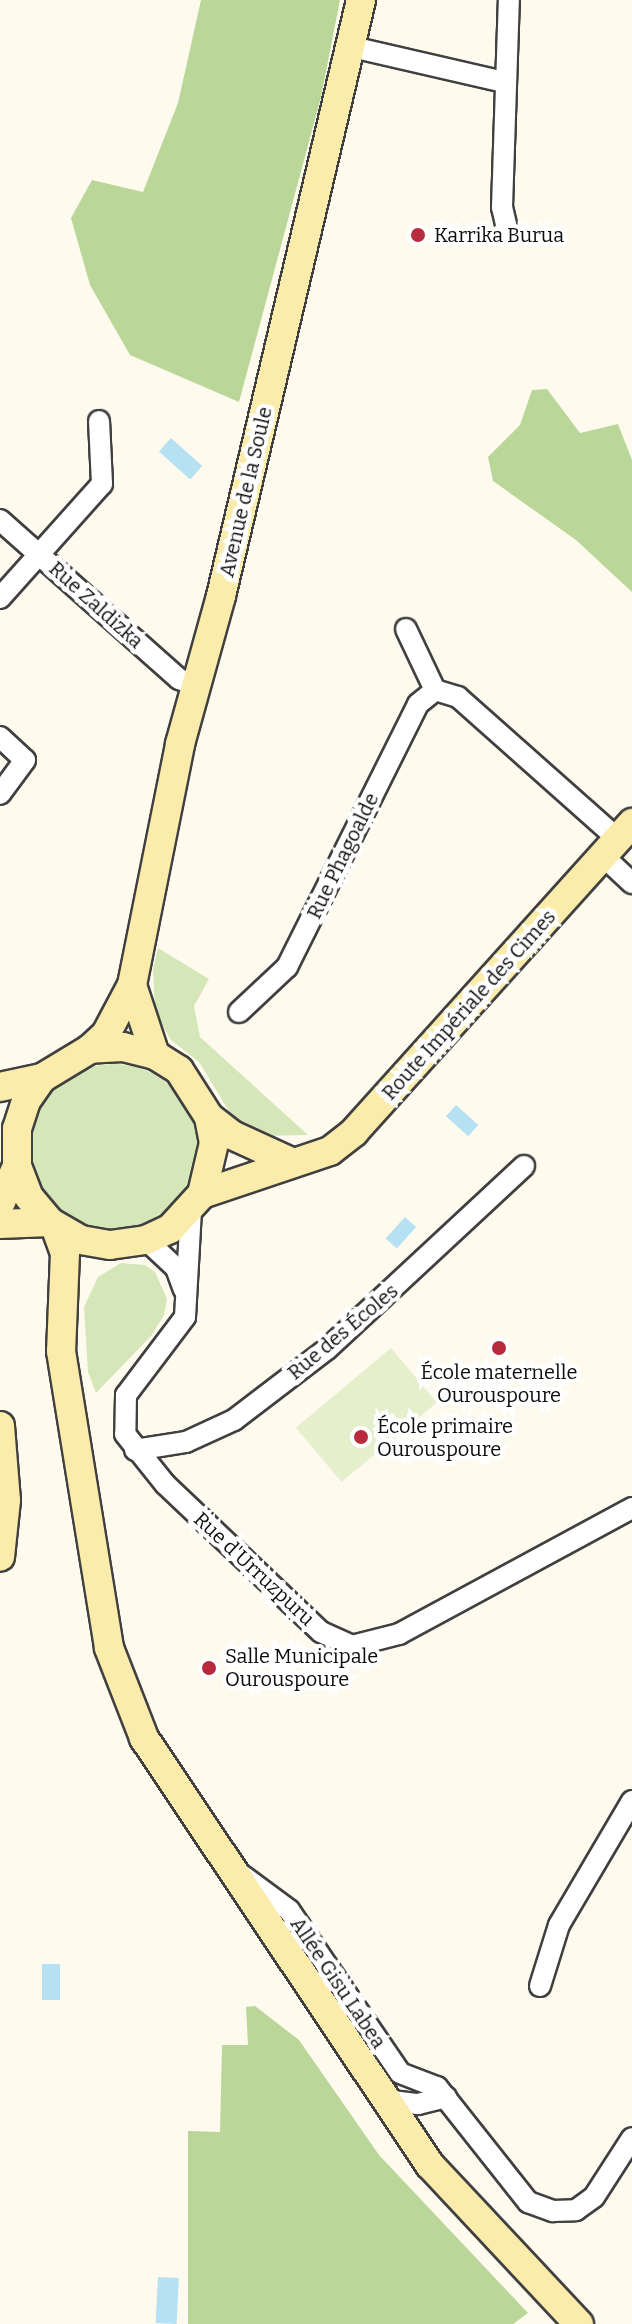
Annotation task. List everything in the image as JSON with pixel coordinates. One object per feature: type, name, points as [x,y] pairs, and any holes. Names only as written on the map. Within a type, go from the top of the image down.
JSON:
[{"type":"street","name":"Avenue de la Soule","points":[[90,1049],[106,1034],[132,985],[195,685],[221,596],[361,0]]},
{"type":"street","points":[[508,233],[502,207],[509,0]]},
{"type":"street","points":[[352,47],[504,82]]},
{"type":"street","points":[[0,598],[102,484],[99,421]]},
{"type":"street","name":"Rue Zaldizka","points":[[0,520],[179,679],[195,685]]},
{"type":"street","points":[[406,629],[435,690],[458,697],[618,839],[632,883]]},
{"type":"street","name":"Rue Phagoalde","points":[[239,1012],[287,967],[418,704],[435,690]]},
{"type":"street","points":[[0,737],[25,760],[0,794]]},
{"type":"street","name":"Route Impériale des Cimes","points":[[196,1202],[291,1162],[330,1151],[354,1132],[618,839]]},
{"type":"street","points":[[132,985],[155,1055]]},
{"type":"street","points":[[0,1087],[42,1078],[90,1049],[123,1047],[155,1055],[179,1070],[209,1117],[232,1135],[291,1162]]},
{"type":"street","points":[[42,1078],[8,1123],[17,1166],[29,1197],[53,1224],[81,1240],[110,1245],[146,1240],[196,1202]]},
{"type":"street","points":[[135,1450],[125,1434],[126,1395],[176,1333],[187,1297],[196,1202],[214,1143],[209,1117]]},
{"type":"street","points":[[0,1204],[17,1166]]},
{"type":"street","name":"Rue des Écoles","points":[[135,1450],[186,1442],[234,1420],[346,1332],[524,1166]]},
{"type":"street","points":[[0,1224],[53,1224]]},
{"type":"street","points":[[53,1224],[65,1253],[66,1292],[61,1351],[109,1648],[144,1738],[384,2100],[461,2203],[579,2324]]},
{"type":"street","points":[[146,1240],[176,1268],[187,1297]]},
{"type":"street","points":[[66,1292],[110,1245]]},
{"type":"street","points":[[0,1426],[6,1500],[1,1550]]},
{"type":"street","name":"Rue d'Urruzpuru","points":[[135,1450],[321,1632],[352,1646],[399,1634],[632,1508]]},
{"type":"street","points":[[540,1986],[559,1925],[632,1801]]},
{"type":"street","name":"Allée Gisu Labea","points":[[229,1866],[289,1910],[400,2073],[437,2087],[514,2189],[528,2202],[553,2211],[576,2210],[594,2197],[632,2138]]},
{"type":"street","points":[[384,2100],[418,2104],[446,2097]]},
{"type":"green space","points":[[201,0],[340,0],[321,97],[239,402],[130,355],[90,285],[71,218],[92,180],[143,192],[178,103]]},
{"type":"green space","points":[[547,389],[580,433],[618,424],[632,460],[632,592],[576,540],[493,481],[488,457],[520,425],[532,390]]},
{"type":"green space","points":[[158,948],[209,979],[194,1006],[200,1037],[308,1135],[263,1136],[246,1127],[232,1116],[199,1062],[171,1040],[155,1012],[153,969]]},
{"type":"green space","points":[[114,1064],[146,1071],[173,1089],[191,1116],[198,1148],[191,1180],[173,1207],[146,1225],[114,1232],[82,1225],[55,1207],[37,1180],[30,1148],[37,1116],[55,1089],[82,1071]]},
{"type":"green space","points":[[121,1263],[145,1265],[155,1272],[167,1299],[164,1315],[151,1336],[96,1393],[88,1372],[84,1307],[98,1277]]},
{"type":"green space","points":[[391,1348],[437,1402],[342,1482],[296,1428]]},
{"type":"green space","points":[[255,2006],[299,2040],[379,2155],[528,2313],[513,2324],[188,2324],[188,2131],[220,2132],[222,2045],[248,2045],[246,2007]]},
{"type":"water","points":[[171,438],[202,466],[190,479],[159,451]]},
{"type":"water","points":[[456,1105],[478,1125],[468,1136],[446,1116]]},
{"type":"water","points":[[405,1217],[416,1227],[397,1249],[386,1239]]},
{"type":"water","points":[[42,1964],[60,1964],[60,2000],[42,2000]]},
{"type":"water","points":[[158,2277],[179,2278],[177,2324],[156,2323]]},
{"type":"place","name":"Karrika Burua","points":[[418,235]]},
{"type":"place","name":"École maternelle Ourouspoure","points":[[499,1348]]},
{"type":"place","name":"École primaire Ourouspoure","points":[[361,1437]]},
{"type":"place","name":"Salle Municipale Ourouspoure","points":[[209,1668]]}]
